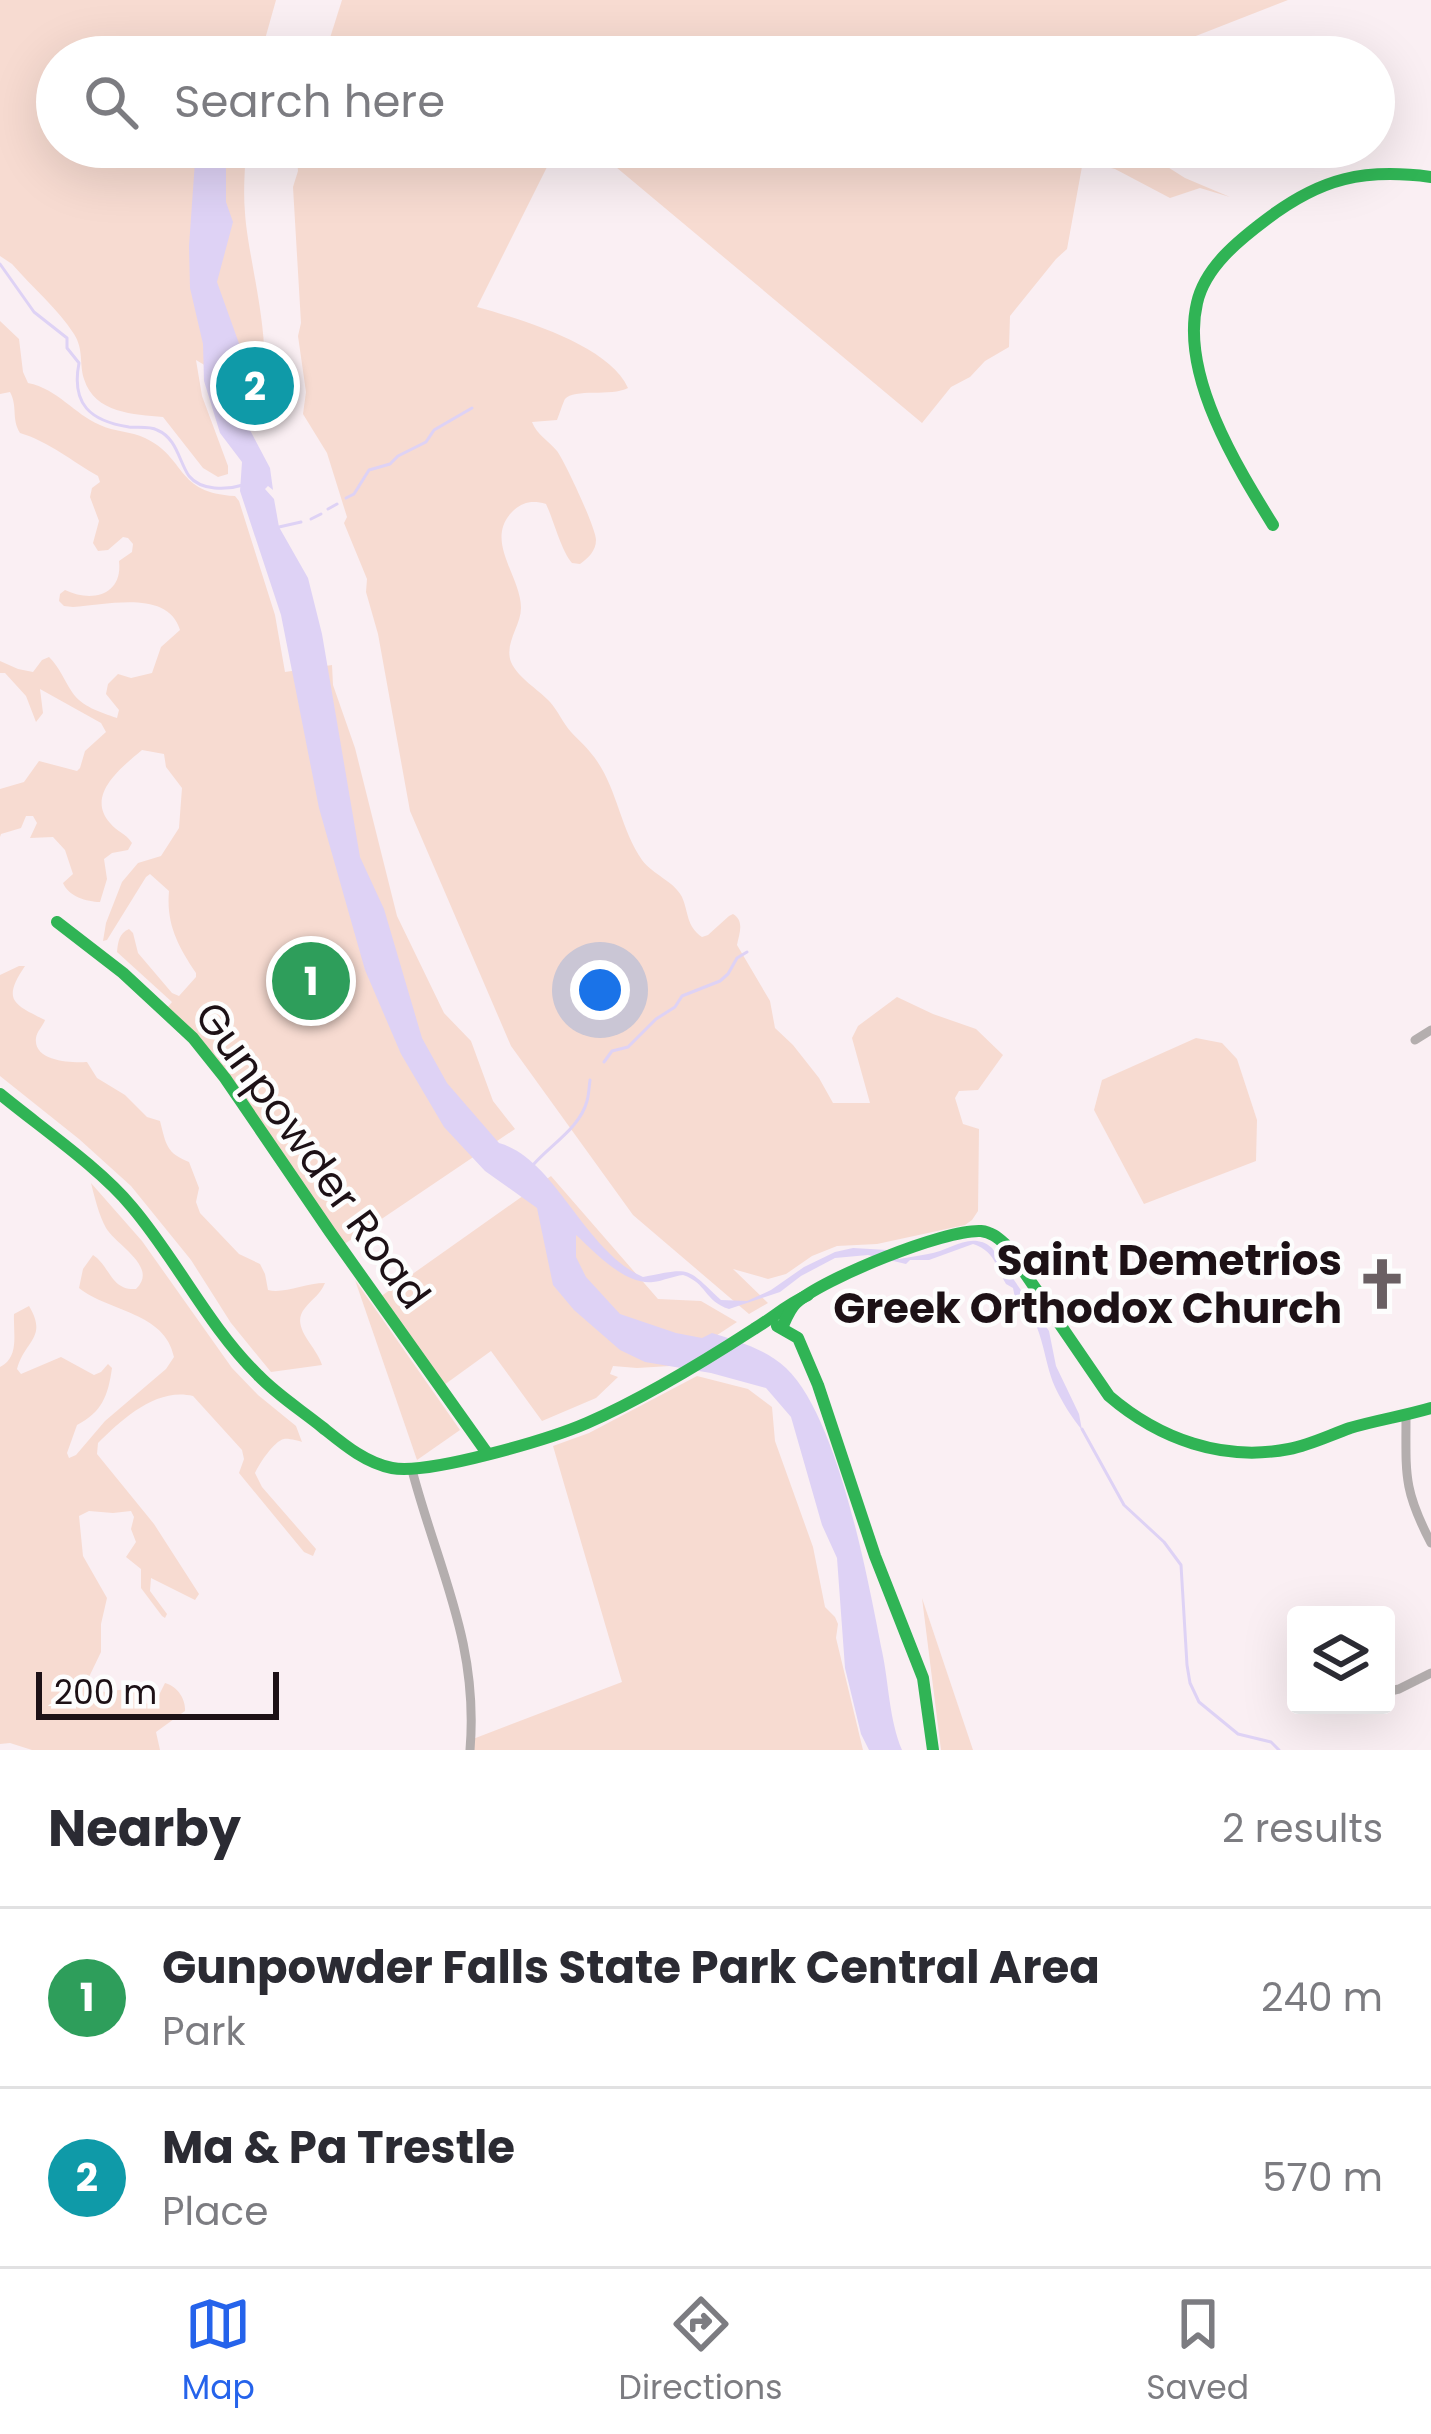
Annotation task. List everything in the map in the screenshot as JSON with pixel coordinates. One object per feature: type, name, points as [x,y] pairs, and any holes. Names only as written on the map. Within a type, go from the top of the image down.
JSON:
[{"type":"street","points":[[1273,525],[1225,444],[1203,380],[1195,330],[1203,287],[1251,230],[1316,186],[1342,176],[1376,172],[1431,177]]},
{"type":"street","name":"Gunpowder Road","points":[[57,922],[152,998],[204,1052],[487,1453]]},
{"type":"street","points":[[1415,1040],[1431,1030]]},
{"type":"street","points":[[0,1094],[130,1205],[259,1377],[362,1458],[388,1468],[412,1469],[487,1453],[585,1424],[753,1329],[783,1307],[891,1256],[975,1231],[999,1238],[1100,1386],[1131,1416],[1156,1430],[1211,1447],[1264,1452],[1305,1445],[1431,1408]]},
{"type":"street","points":[[782,1328],[794,1305],[808,1295]]},
{"type":"street","points":[[808,1295],[799,1314],[804,1348],[880,1572],[923,1678],[933,1750]]},
{"type":"street","points":[[753,1329],[782,1328],[804,1348]]},
{"type":"street","points":[[1406,1416],[1406,1482],[1431,1543]]},
{"type":"street","points":[[412,1469],[463,1634],[471,1689],[470,1750]]},
{"type":"street","points":[[1395,1690],[1431,1673]]},
{"type":"shaded area","points":[[0,0],[276,0],[266,36],[36,36],[36,168],[245,168],[247,233],[264,357],[258,397],[196,360],[202,396],[228,474],[218,477],[203,468],[163,417],[117,410],[97,399],[84,379],[74,334],[0,256]]},
{"type":"shaded area","points":[[342,0],[1288,0],[1196,36],[331,36]]},
{"type":"shaded area","points":[[195,168],[226,168],[226,202],[233,222],[217,282],[241,349],[234,400],[270,468],[273,490],[265,489],[274,499],[279,527],[308,578],[360,857],[384,909],[422,1038],[447,1083],[499,1143],[537,1167],[603,1247],[643,1277],[687,1272],[721,1300],[747,1301],[835,1252],[887,1250],[899,1259],[976,1241],[992,1248],[1049,1331],[1056,1366],[1082,1430],[1055,1387],[1032,1316],[1015,1298],[990,1255],[973,1244],[906,1264],[868,1255],[835,1258],[780,1292],[729,1309],[683,1275],[653,1282],[631,1278],[576,1235],[576,1257],[586,1277],[620,1314],[676,1333],[702,1338],[712,1333],[751,1346],[778,1361],[804,1391],[836,1460],[848,1501],[902,1750],[869,1750],[861,1734],[845,1668],[837,1558],[822,1525],[791,1417],[766,1388],[645,1362],[620,1350],[574,1310],[553,1285],[537,1208],[485,1171],[444,1127],[401,1054],[365,970],[319,808],[281,615],[240,491],[242,462],[220,433],[204,381],[203,344],[190,288]]},
{"type":"shaded area","points":[[546,168],[477,307],[583,347],[618,373],[628,388],[570,396],[557,420],[532,422],[561,457],[596,540],[586,559],[572,563],[546,504],[520,506],[504,523],[503,547],[521,608],[511,662],[599,764],[634,847],[678,891],[697,933],[708,935],[729,916],[737,917],[737,945],[770,1001],[775,1028],[819,1078],[833,1103],[870,1103],[852,1038],[858,1026],[897,997],[976,1029],[1003,1055],[978,1090],[959,1091],[955,1098],[963,1124],[979,1129],[978,1211],[965,1225],[877,1244],[837,1246],[768,1279],[733,1269],[768,1303],[749,1314],[633,1215],[511,1046],[410,811],[367,579],[344,523],[347,517],[327,453],[303,414],[306,392],[298,336],[293,187],[298,171]]},
{"type":"shaded area","points":[[617,168],[1082,168],[1067,249],[1010,316],[1009,347],[951,387],[922,423]]},
{"type":"shaded area","points":[[1111,168],[1169,168],[1230,197],[1200,188],[1170,198]]},
{"type":"shaded area","points":[[0,321],[19,339],[28,383],[100,425],[145,438],[168,455],[191,482],[239,501],[275,615],[285,672],[332,665],[333,685],[355,748],[397,916],[444,1013],[471,1041],[493,1101],[515,1129],[343,1245],[167,1008],[172,1002],[117,952],[121,935],[129,929],[138,953],[172,993],[179,996],[196,977],[171,924],[169,891],[150,874],[146,877],[103,941],[122,882],[138,863],[161,856],[179,828],[182,788],[166,767],[164,754],[142,750],[116,773],[104,792],[103,813],[132,843],[128,850],[104,859],[107,879],[100,902],[65,888],[63,883],[73,874],[65,850],[53,837],[30,838],[37,823],[33,816],[26,816],[21,828],[0,837],[0,789],[24,782],[39,761],[77,771],[85,751],[106,732],[101,723],[40,689],[43,713],[36,722],[26,696],[0,673],[0,661],[33,672],[49,657],[81,702],[117,718],[119,710],[106,694],[108,684],[118,674],[131,678],[152,673],[161,647],[180,630],[173,617],[150,604],[73,607],[59,601],[65,590],[95,596],[111,589],[119,561],[132,552],[133,544],[123,537],[108,550],[98,551],[93,543],[99,521],[90,497],[100,482],[98,476],[20,433],[10,392],[0,394]]},
{"type":"shaded area","points":[[25,966],[14,987],[14,1000],[45,1020],[36,1038],[41,1052],[55,1059],[87,1062],[97,1078],[125,1095],[147,1117],[160,1121],[168,1147],[189,1162],[199,1188],[200,1213],[239,1254],[260,1264],[268,1290],[325,1283],[300,1322],[322,1365],[271,1372],[131,1186],[0,1076],[0,975]]},
{"type":"shaded area","points":[[1196,1038],[1222,1043],[1237,1059],[1257,1120],[1256,1161],[1144,1204],[1094,1110],[1102,1080]]},
{"type":"shaded area","points":[[551,1176],[658,1299],[701,1301],[737,1322],[670,1366],[613,1366],[610,1374],[618,1377],[596,1398],[542,1421],[491,1351],[444,1385],[380,1297]]},
{"type":"shaded area","points":[[91,1183],[142,1241],[232,1368],[296,1426],[302,1442],[280,1441],[255,1473],[316,1549],[313,1556],[304,1552],[239,1473],[242,1450],[193,1396],[153,1401],[98,1443],[97,1454],[154,1524],[199,1594],[195,1600],[151,1578],[150,1591],[167,1614],[165,1618],[141,1588],[141,1569],[126,1557],[136,1542],[131,1511],[89,1511],[79,1516],[83,1556],[107,1598],[101,1652],[88,1687],[105,1692],[133,1688],[147,1704],[157,1699],[165,1683],[177,1690],[185,1711],[156,1732],[160,1750],[32,1750],[0,1744],[0,1367],[13,1351],[14,1314],[29,1306],[36,1325],[17,1369],[21,1374],[61,1357],[94,1375],[108,1364],[112,1368],[102,1402],[77,1425],[69,1458],[174,1357],[169,1342],[148,1322],[79,1288],[83,1269],[93,1255],[128,1289],[136,1289],[143,1273],[106,1228]]},
{"type":"shaded area","points":[[355,1280],[460,1430],[417,1460]]},
{"type":"shaded area","points":[[697,1376],[748,1389],[772,1407],[775,1441],[813,1547],[825,1607],[838,1624],[836,1638],[863,1750],[473,1750],[473,1739],[622,1682],[553,1446],[589,1433]]},
{"type":"shaded area","points":[[922,1598],[973,1750],[941,1750]]},
{"type":"waterway","points":[[0,264],[34,312],[67,338],[67,348],[79,363],[78,389],[86,408],[115,424],[164,434],[189,476],[200,484],[243,485]]},
{"type":"waterway","points":[[346,498],[354,494],[369,470],[390,464],[472,408]]},
{"type":"waterway","points":[[328,509],[337,504]]},
{"type":"waterway","points":[[311,519],[321,514]]},
{"type":"waterway","points":[[279,527],[301,522]]},
{"type":"waterway","points":[[604,1062],[612,1051],[628,1047],[682,996],[720,981],[747,952]]},
{"type":"waterway","points":[[533,1165],[578,1120],[590,1080]]},
{"type":"waterway","points":[[1082,1429],[1124,1505],[1181,1565],[1187,1665],[1199,1702],[1238,1734],[1271,1742],[1279,1750]]},
{"type":"traffic: fast","points":[[1273,525],[1229,448],[1204,390],[1194,331],[1201,290],[1235,245],[1306,194],[1364,176],[1431,177]]},
{"type":"traffic: fast","points":[[57,922],[123,973],[193,1038],[487,1453]]},
{"type":"traffic: fast","points":[[0,1094],[119,1192],[224,1336],[265,1382],[354,1452],[392,1468],[460,1461],[587,1423],[672,1379],[808,1295]]},
{"type":"traffic: fast","points":[[782,1328],[796,1303],[831,1281],[914,1247],[981,1231],[1005,1244],[1109,1396],[1149,1424],[1193,1444],[1264,1452],[1431,1408]]},
{"type":"traffic: fast","points":[[777,1326],[798,1338],[818,1385],[875,1556],[923,1678],[933,1750]]},
{"type":"place","name":"Ma & Pa Trestle","points":[[255,386]]},
{"type":"place","name":"Gunpowder Falls State Park Central Area","points":[[311,981]]},
{"type":"place","name":"Saint Demetrios Greek Orthodox Church","points":[[1382,1284]]}]
